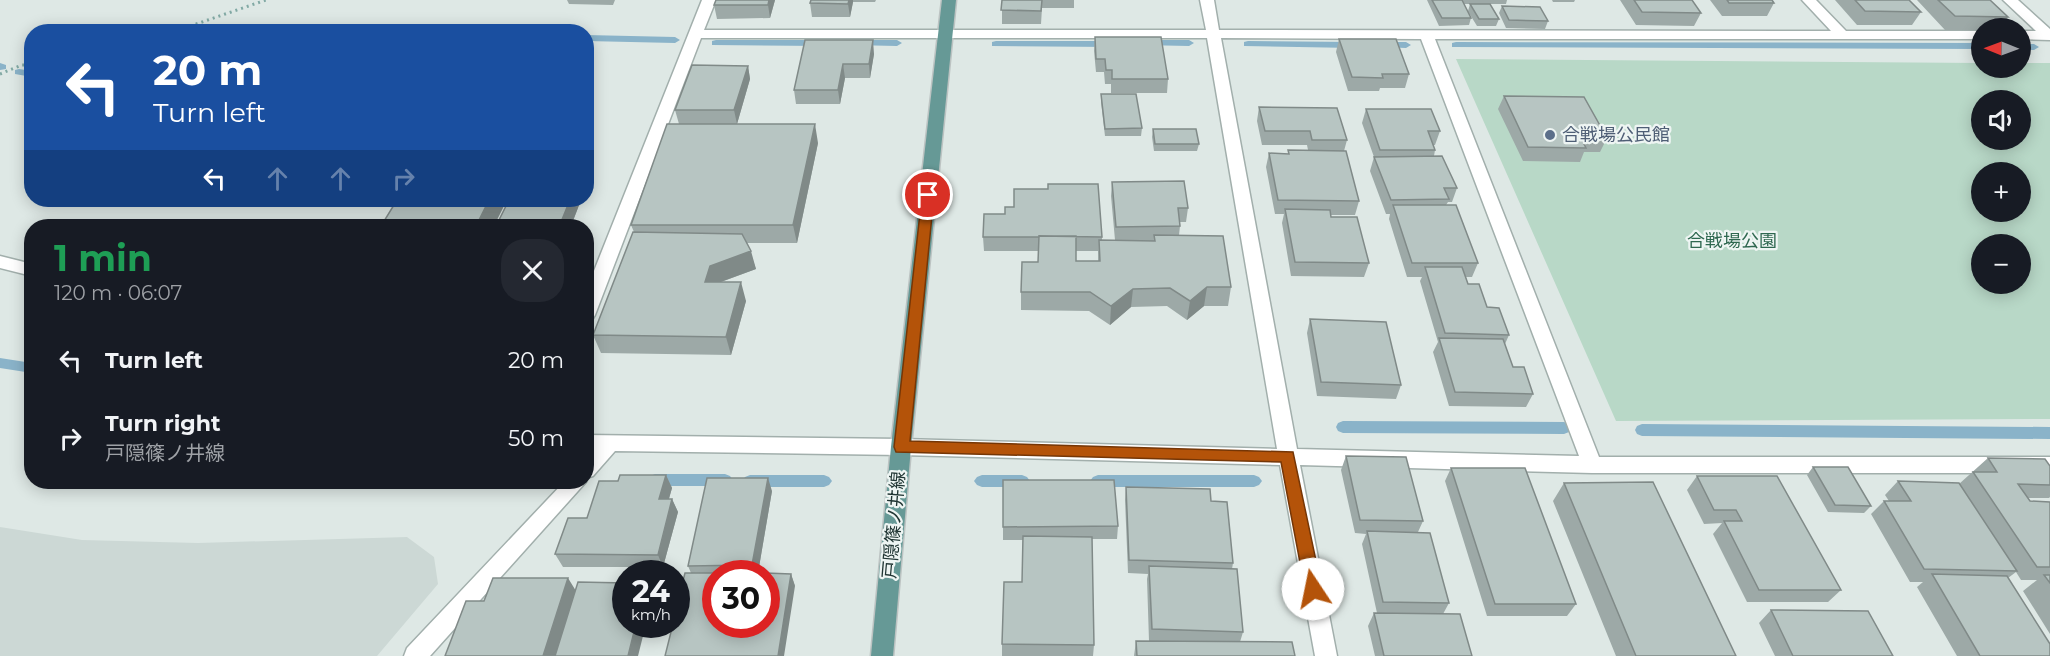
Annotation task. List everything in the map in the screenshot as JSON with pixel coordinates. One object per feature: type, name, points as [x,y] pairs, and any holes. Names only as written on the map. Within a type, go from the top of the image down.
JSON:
[{"type":"main road","name":"戸隠篠ノ井線","points":[[882,656],[949,0]]},
{"type":"street","points":[[594,295],[709,0]]},
{"type":"street","points":[[1207,0],[1326,656]]},
{"type":"street","points":[[1809,0],[1841,34]]},
{"type":"street","points":[[2010,0],[2050,36]]},
{"type":"street","points":[[697,34],[1971,35]]},
{"type":"street","points":[[2031,35],[2050,36]]},
{"type":"street","points":[[1427,36],[1592,465]]},
{"type":"street","points":[[0,262],[24,268]]},
{"type":"street","points":[[594,444],[902,447],[1592,465],[2050,465]]},
{"type":"street","points":[[594,461],[609,445]]},
{"type":"street","points":[[415,656],[570,489]]},
{"type":"path","points":[[196,24],[266,0]]},
{"type":"path","points":[[0,74],[24,65]]},
{"type":"shaded area","points":[[0,527],[82,540],[198,543],[407,537],[434,557],[438,584],[377,656],[0,656]]},
{"type":"green space","name":"合戦場公園","points":[[1456,59],[1971,63],[1971,78],[2031,78],[2031,63],[2050,63],[2050,419],[1616,421]]},
{"type":"building","points":[[716,0],[769,0],[768,5],[714,5]]},
{"type":"building","points":[[811,0],[849,0],[848,4],[810,3]]},
{"type":"building","points":[[1002,0],[1042,0],[1041,11],[1001,10]]},
{"type":"building","points":[[1432,0],[1462,0],[1471,18],[1442,18]]},
{"type":"building","points":[[1634,0],[1692,0],[1701,13],[1642,12]]},
{"type":"building","points":[[1727,0],[1772,0],[1774,3],[1729,3]]},
{"type":"building","points":[[1855,0],[1909,0],[1921,12],[1865,11]]},
{"type":"building","points":[[1938,0],[1990,0],[2008,17],[1955,16]]},
{"type":"building","points":[[1470,4],[1490,4],[1499,19],[1479,19]]},
{"type":"building","points":[[1502,6],[1540,7],[1548,21],[1509,20]]},
{"type":"building","points":[[1095,37],[1161,37],[1168,79],[1112,79],[1112,70],[1106,70],[1105,59],[1096,59]]},
{"type":"building","points":[[1339,39],[1396,39],[1409,74],[1382,74],[1383,78],[1352,77]]},
{"type":"building","points":[[805,40],[873,40],[869,64],[843,64],[838,90],[794,90]]},
{"type":"building","points":[[692,65],[748,66],[734,110],[675,110]]},
{"type":"building","points":[[1101,94],[1136,94],[1142,128],[1105,129]]},
{"type":"building","points":[[1504,96],[1584,97],[1607,138],[1581,138],[1586,148],[1528,147]]},
{"type":"building","points":[[1259,107],[1337,108],[1347,140],[1312,140],[1310,131],[1265,131]]},
{"type":"building","points":[[1366,109],[1431,109],[1440,131],[1428,131],[1435,150],[1380,150]]},
{"type":"building","points":[[667,124],[815,124],[793,225],[631,225]]},
{"type":"building","points":[[1153,129],[1196,129],[1199,144],[1155,144]]},
{"type":"building","points":[[1288,150],[1346,151],[1359,201],[1278,200],[1269,153],[1289,154]]},
{"type":"building","points":[[1442,156],[1457,188],[1444,188],[1449,199],[1391,200],[1374,157]]},
{"type":"building","points":[[1184,181],[1188,208],[1178,208],[1180,226],[1116,227],[1112,182]]},
{"type":"building","points":[[1048,184],[1098,184],[1102,237],[983,237],[984,214],[1005,214],[1005,207],[1014,207],[1014,189],[1048,189]]},
{"type":"building","points":[[1393,205],[1456,205],[1478,263],[1412,263]]},
{"type":"building","points":[[393,207],[486,207],[480,219],[385,219]]},
{"type":"building","points":[[506,207],[567,207],[562,219],[500,219]]},
{"type":"building","points":[[1285,209],[1330,210],[1331,217],[1357,217],[1369,263],[1295,262]]},
{"type":"building","points":[[633,232],[742,234],[751,251],[710,266],[705,282],[741,282],[726,337],[594,335]]},
{"type":"building","points":[[1154,235],[1223,236],[1231,287],[1207,287],[1190,301],[1170,288],[1133,289],[1111,306],[1090,292],[1021,292],[1022,262],[1038,262],[1039,236],[1076,236],[1076,261],[1100,261],[1099,240],[1155,241]]},
{"type":"building","points":[[1425,267],[1462,267],[1468,284],[1479,284],[1487,307],[1499,308],[1509,335],[1445,333]]},
{"type":"building","points":[[1310,319],[1386,322],[1401,385],[1321,382]]},
{"type":"building","points":[[1439,338],[1503,339],[1513,367],[1524,367],[1533,394],[1455,392]]},
{"type":"building","points":[[1346,456],[1406,457],[1423,521],[1360,520]]},
{"type":"building","points":[[1988,458],[2045,459],[2050,466],[2050,485],[2018,484],[2030,501],[2050,502],[2050,567],[2037,567],[1973,472],[1997,472]]},
{"type":"building","points":[[1813,467],[1848,467],[1871,506],[1835,505]]},
{"type":"building","points":[[1451,468],[1525,468],[1576,604],[1495,604]]},
{"type":"building","points":[[620,475],[666,475],[659,499],[672,499],[658,555],[555,554],[568,518],[587,518],[599,481],[618,481]]},
{"type":"building","points":[[1697,476],[1777,476],[1841,590],[1759,590],[1724,521],[1742,521],[1736,510],[1714,510]]},
{"type":"building","points":[[707,478],[768,478],[753,560],[702,560],[702,566],[690,566],[689,560]]},
{"type":"building","points":[[1003,480],[1114,480],[1118,526],[1003,527]]},
{"type":"building","points":[[1898,481],[1959,483],[2017,571],[1924,569],[1884,501],[1911,501]]},
{"type":"building","points":[[1653,482],[1736,656],[1636,656],[1564,483]]},
{"type":"building","points":[[1126,487],[1210,489],[1211,501],[1227,502],[1233,563],[1129,560]]},
{"type":"building","points":[[1367,531],[1430,533],[1449,603],[1383,602]]},
{"type":"building","points":[[1023,536],[1092,537],[1094,645],[1002,644],[1004,582],[1022,582]]},
{"type":"building","points":[[1149,566],[1237,569],[1243,632],[1152,629]]},
{"type":"building","points":[[690,573],[702,573],[702,638],[780,638],[780,574],[791,574],[778,656],[665,656],[670,638],[690,638]]},
{"type":"building","points":[[1932,574],[2007,576],[2050,644],[2050,656],[1980,656]]},
{"type":"building","points":[[2044,575],[2050,575],[2050,583]]},
{"type":"building","points":[[493,578],[568,578],[543,656],[445,656],[466,601],[484,601]]},
{"type":"building","points":[[578,582],[612,583],[612,638],[632,638],[628,656],[555,656]]},
{"type":"building","points":[[1771,610],[1868,611],[1893,656],[1793,656]]},
{"type":"building","points":[[1374,613],[1460,614],[1472,656],[1384,656]]},
{"type":"building","points":[[1136,641],[1292,642],[1295,656],[1137,656]]},
{"type":"waterway","points":[[594,38],[675,40]]},
{"type":"waterway","points":[[716,43],[822,43]]},
{"type":"waterway","points":[[856,43],[897,43]]},
{"type":"waterway","points":[[1145,43],[1189,43]]},
{"type":"waterway","points":[[996,44],[1111,44]]},
{"type":"waterway","points":[[1248,44],[1354,45]]},
{"type":"waterway","points":[[1382,45],[1406,45]]},
{"type":"waterway","points":[[1456,45],[1971,46]]},
{"type":"waterway","points":[[19,72],[24,73]]},
{"type":"waterway","points":[[0,363],[24,367]]},
{"type":"waterway","points":[[1343,427],[1564,428]]},
{"type":"waterway","points":[[1642,430],[2050,433]]},
{"type":"waterway","points":[[655,480],[725,480]]},
{"type":"waterway","points":[[750,481],[824,481]]},
{"type":"waterway","points":[[982,481],[1022,481]]},
{"type":"waterway","points":[[1098,481],[1254,481]]},
{"type":"place","name":"合戦場公民館","points":[[1550,135]]},
{"type":"route","points":[[928,195],[902,447],[1288,456],[1313,589]]}]
